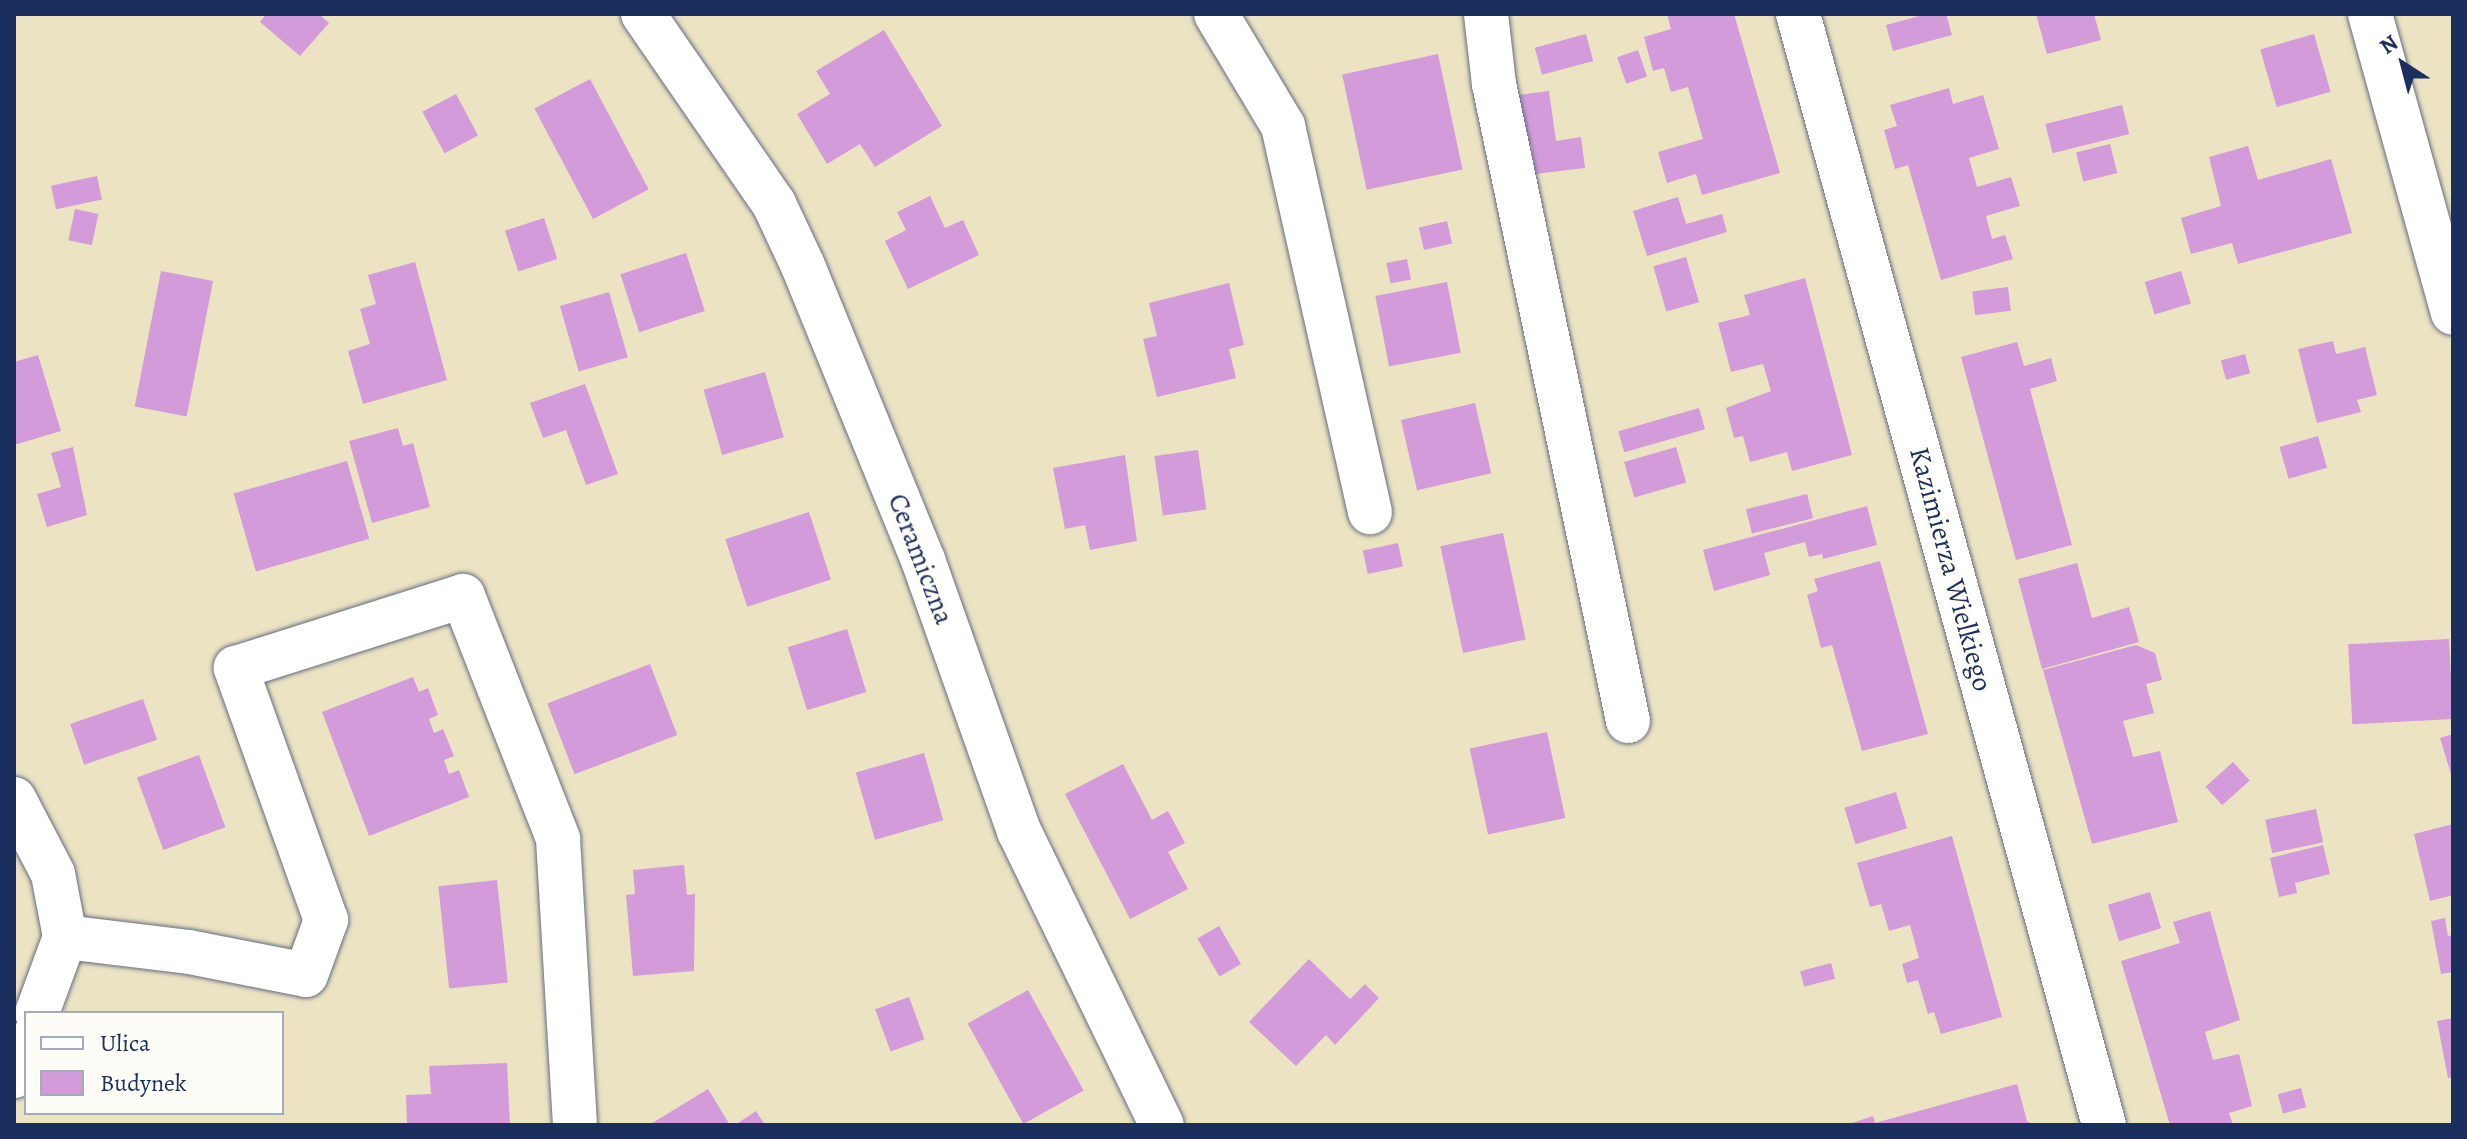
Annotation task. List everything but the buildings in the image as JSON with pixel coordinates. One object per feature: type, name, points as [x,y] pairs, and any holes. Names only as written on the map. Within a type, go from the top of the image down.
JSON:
[{"type":"street","name":"Ceramiczna","points":[[643,14],[774,204],[803,266],[923,560],[1019,831],[1162,1125]]},
{"type":"street","points":[[1216,14],[1283,126],[1370,512]]},
{"type":"street","points":[[1486,14],[1494,84],[1628,721]]},
{"type":"street","name":"Kazimierza Wielkiego","points":[[1798,14],[2104,1125]]},
{"type":"street","points":[[2370,14],[2453,313]]},
{"type":"street","points":[[65,937],[189,952],[306,975],[326,920],[236,668],[463,596],[558,839],[575,1125]]},
{"type":"street","points":[[14,799],[53,874],[65,937],[38,1011]]},
{"type":"street","points":[[14,1076],[24,1048]]}]
